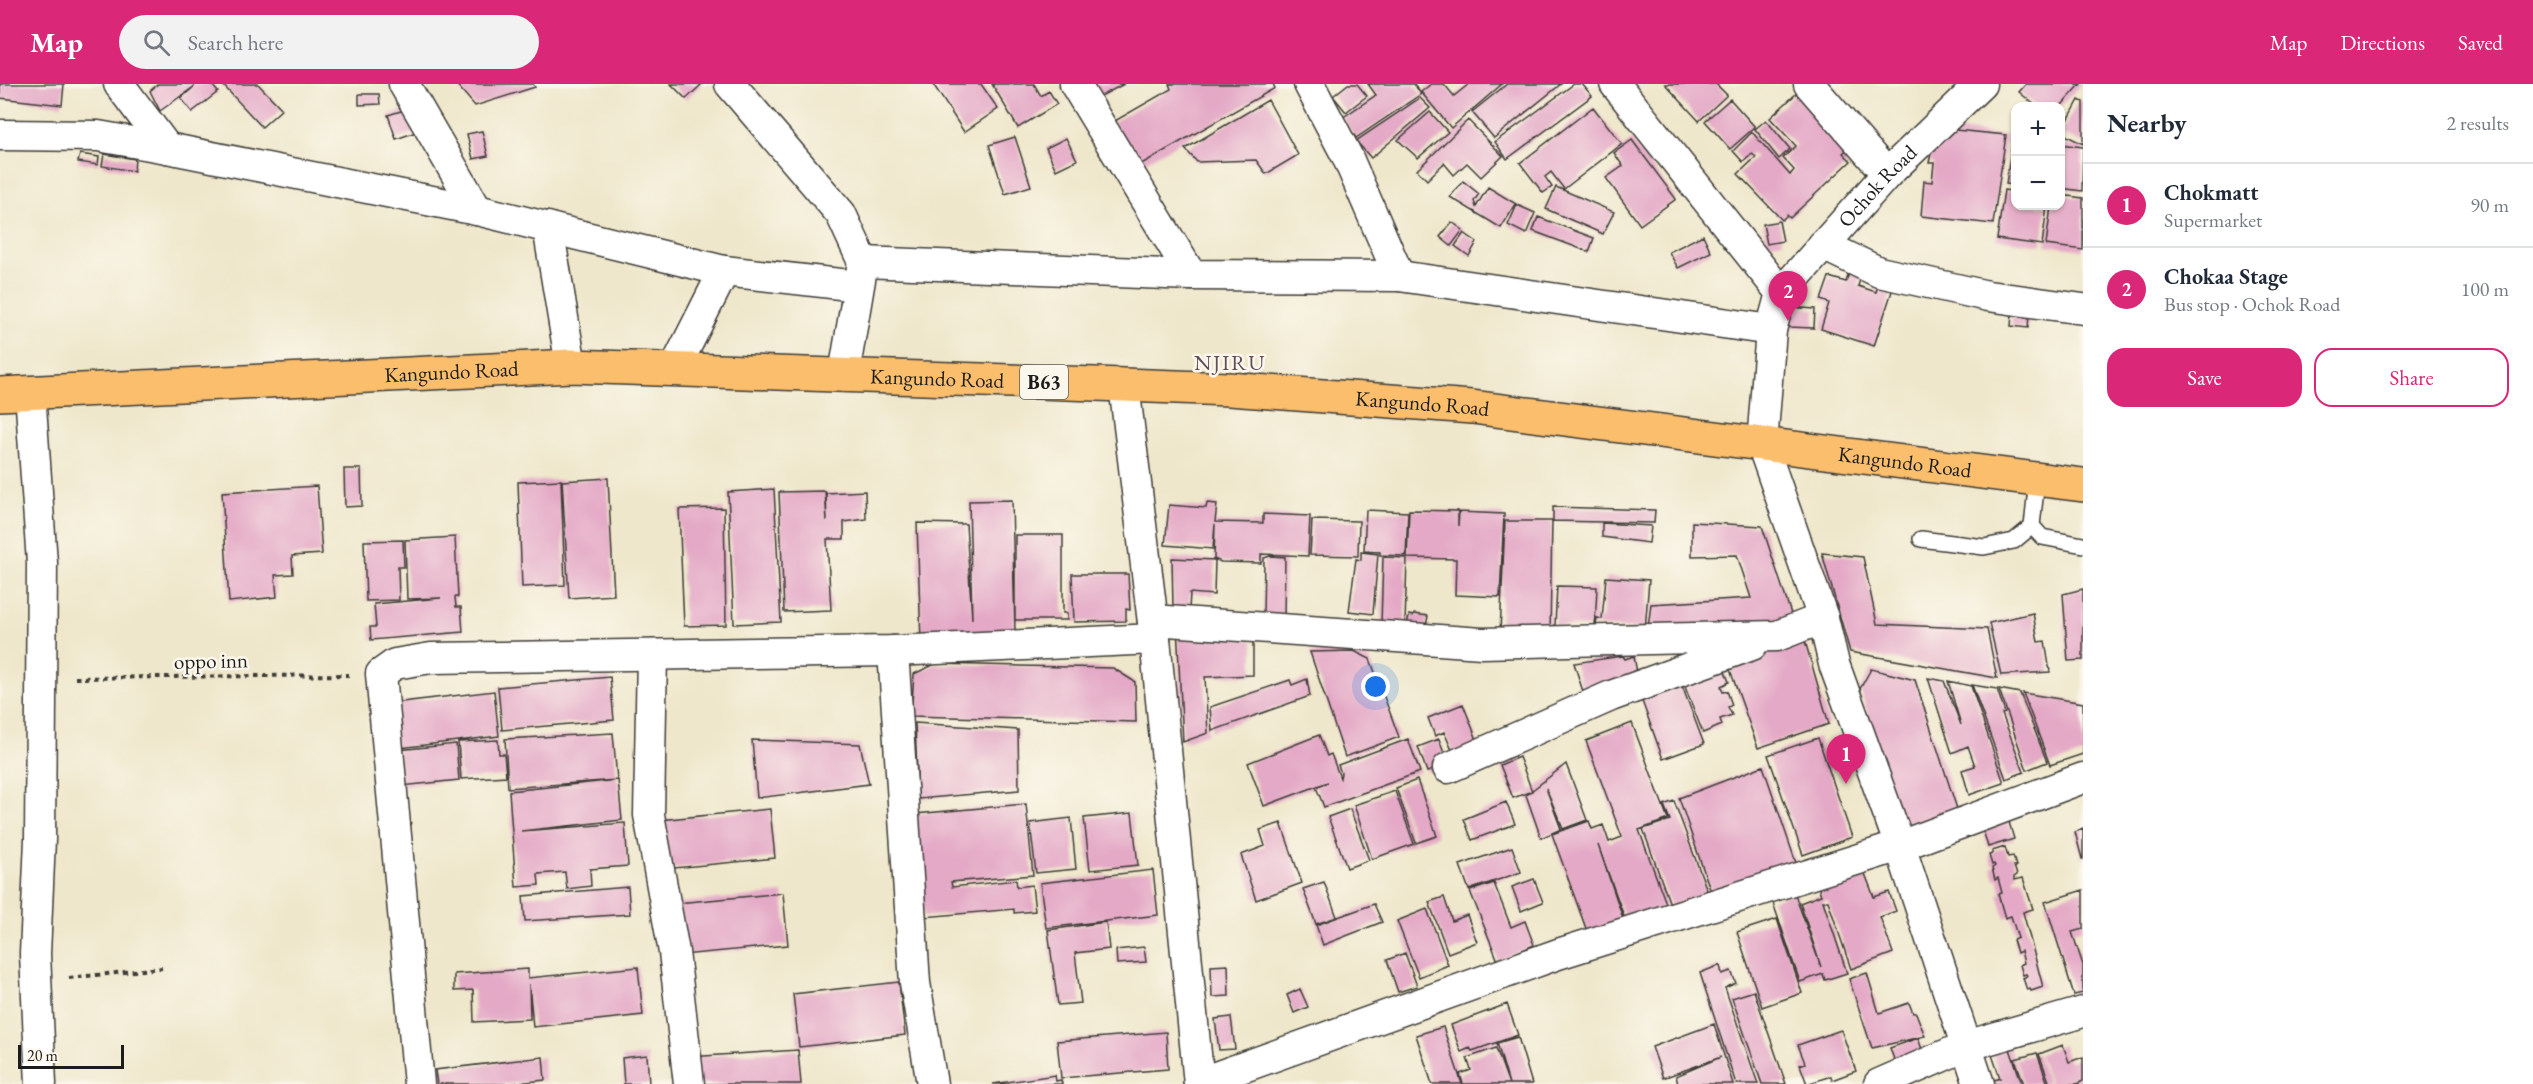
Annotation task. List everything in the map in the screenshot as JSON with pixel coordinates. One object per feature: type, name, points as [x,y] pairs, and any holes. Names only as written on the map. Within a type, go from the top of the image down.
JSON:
[{"type":"highway","name":"Kangundo Road","points":[[15,393],[571,366],[1229,389],[1472,407],[2083,485]]},
{"type":"street","points":[[119,84],[167,148]]},
{"type":"street","points":[[404,84],[477,210]]},
{"type":"street","points":[[730,84],[842,214],[861,274],[844,374]]},
{"type":"street","points":[[1075,84],[1191,275]]},
{"type":"street","points":[[1310,84],[1347,156],[1399,276]]},
{"type":"street","points":[[1615,84],[1781,293],[1771,330],[1762,444],[1823,618],[1834,664],[1900,846],[1979,1084]]},
{"type":"street","points":[[1809,84],[1887,174]]},
{"type":"street","name":"Ochok Road","points":[[1781,293],[1887,174],[1981,84]]},
{"type":"street","points":[[0,135],[98,136],[167,148],[477,210],[724,271],[861,274],[1399,276],[1771,330]]},
{"type":"street","points":[[548,227],[571,366]]},
{"type":"street","points":[[1823,245],[1879,272],[1988,296],[2083,309]]},
{"type":"street","points":[[674,370],[724,271]]},
{"type":"street","points":[[1124,385],[1154,629],[1199,1084],[1558,954],[1900,846],[2083,778]]},
{"type":"street","points":[[15,393],[42,563],[36,981],[41,1084]]},
{"type":"street","points":[[1449,768],[1611,696],[1823,618]]},
{"type":"street","points":[[419,1084],[381,674],[394,664],[431,658],[892,651],[1154,629],[1482,644],[1777,636]]},
{"type":"street","points":[[892,651],[915,983],[932,1084]]},
{"type":"street","points":[[652,656],[650,815],[674,952],[689,1084]]},
{"type":"street","points":[[1879,1084],[1966,1046],[2083,1012]]},
{"type":"lane","points":[[1921,539],[1983,547],[2014,541],[2032,526],[2037,479]]},
{"type":"lane","points":[[2032,526],[2042,537],[2083,545]]},
{"type":"path","name":"oppo inn","points":[[41,678],[381,674]]},
{"type":"path","points":[[36,981],[162,968]]},
{"type":"building","points":[[0,84],[64,84],[62,105],[0,98]]},
{"type":"building","points":[[158,84],[211,84],[218,92],[192,112],[181,98],[195,86],[160,111],[150,91]]},
{"type":"building","points":[[222,84],[258,84],[282,109],[262,127]]},
{"type":"building","points":[[456,84],[533,84],[535,87],[475,106]]},
{"type":"building","points":[[671,84],[702,84],[686,99]]},
{"type":"building","points":[[933,84],[981,84],[998,109],[964,132]]},
{"type":"building","points":[[992,84],[1034,84],[1041,96],[1049,91],[1057,104],[1018,128]]},
{"type":"building","points":[[1089,84],[1124,84],[1097,98]]},
{"type":"building","points":[[1169,84],[1273,84],[1275,88],[1138,166],[1113,122],[1171,89]]},
{"type":"building","points":[[1348,84],[1357,84],[1367,96],[1346,112],[1333,96]]},
{"type":"building","points":[[1368,84],[1414,84],[1421,94],[1356,138],[1342,118],[1376,95]]},
{"type":"building","points":[[1431,84],[1444,84],[1454,96],[1469,84],[1502,84],[1451,128],[1421,92]]},
{"type":"building","points":[[1507,84],[1561,84],[1494,138],[1472,112]]},
{"type":"building","points":[[1574,84],[1582,84],[1592,96],[1507,159],[1495,142]]},
{"type":"building","points":[[1665,84],[1716,84],[1727,95],[1699,121]]},
{"type":"building","points":[[2026,84],[2081,84],[2065,102],[2031,102],[2019,92]]},
{"type":"building","points":[[1798,92],[1850,147],[1843,153],[1851,161],[1790,218],[1787,215],[1782,220],[1738,174],[1756,157],[1752,154],[1743,162],[1733,151],[1752,132],[1790,175],[1794,170],[1783,158],[1796,146],[1770,118]]},
{"type":"building","points":[[359,94],[379,94],[380,104],[359,105]]},
{"type":"building","points":[[1420,98],[1430,108],[1371,158],[1356,141]]},
{"type":"building","points":[[1730,99],[1755,127],[1730,149],[1705,121]]},
{"type":"building","points":[[1268,100],[1298,155],[1266,174],[1256,160],[1197,162],[1185,149]]},
{"type":"building","points":[[2079,100],[2083,102],[2083,144],[2065,135],[2065,126]]},
{"type":"building","points":[[414,107],[422,130],[396,139],[388,115]]},
{"type":"building","points":[[1593,107],[1622,144],[1564,189],[1551,172],[1545,177],[1552,187],[1543,193],[1520,163]]},
{"type":"building","points":[[1430,112],[1448,132],[1418,158],[1398,140]]},
{"type":"building","points":[[1468,120],[1503,156],[1481,177],[1467,163],[1454,175],[1444,163],[1427,180],[1417,170]]},
{"type":"building","points":[[1766,120],[1790,149],[1779,159],[1755,129]]},
{"type":"building","points":[[1945,129],[2006,135],[1993,224],[1921,216],[1924,181],[1932,182],[1934,163],[1929,163],[1932,148],[1937,148]]},
{"type":"building","points":[[482,131],[488,156],[473,159],[467,134]]},
{"type":"building","points":[[1015,137],[1031,186],[1005,194],[989,145]]},
{"type":"building","points":[[1066,138],[1077,160],[1056,170],[1046,148]]},
{"type":"building","points":[[1632,140],[1676,199],[1640,225],[1606,178],[1623,166],[1614,153]]},
{"type":"building","points":[[2065,145],[2083,147],[2082,191],[2065,189]]},
{"type":"building","points":[[2011,150],[2011,184],[2006,184]]},
{"type":"building","points":[[80,154],[99,157],[98,165],[78,162]]},
{"type":"building","points":[[104,154],[135,159],[134,171],[102,166]]},
{"type":"building","points":[[1463,181],[1479,194],[1474,201],[1476,207],[1488,187],[1516,204],[1501,228],[1450,197]]},
{"type":"building","points":[[1556,187],[1614,212],[1603,234],[1546,209]]},
{"type":"building","points":[[2004,190],[2011,191],[2011,210],[2046,210],[2042,245],[1997,239]]},
{"type":"building","points":[[2065,196],[2083,198],[2083,250],[2046,245],[2050,210],[2065,210]]},
{"type":"building","points":[[1517,205],[1535,213],[1526,234],[1508,225]]},
{"type":"building","points":[[1538,217],[1594,238],[1589,252],[1533,231]]},
{"type":"building","points":[[1779,221],[1783,241],[1767,244],[1763,224]]},
{"type":"building","points":[[1452,222],[1463,230],[1451,246],[1440,237]]},
{"type":"building","points":[[1464,233],[1477,242],[1469,256],[1455,246]]},
{"type":"building","points":[[1703,235],[1711,252],[1678,268],[1669,252]]},
{"type":"building","points":[[1851,267],[1863,270],[1858,286],[1876,292],[1880,280],[1894,285],[1874,346],[1821,329],[1829,303],[1821,300],[1829,277],[1846,282]]},
{"type":"building","points":[[1789,307],[1815,309],[1814,328],[1788,327]]},
{"type":"building","points":[[2012,314],[2029,315],[2028,328],[2011,326]]},
{"type":"building","points":[[344,469],[361,469],[362,506],[345,507]]},
{"type":"building","points":[[608,478],[614,595],[569,598],[562,481]]},
{"type":"building","points":[[561,480],[565,585],[522,587],[518,482]]},
{"type":"building","points":[[317,486],[322,554],[292,556],[293,574],[275,575],[277,597],[229,602],[222,492]]},
{"type":"building","points":[[774,489],[781,622],[734,624],[728,492]]},
{"type":"building","points":[[825,491],[827,521],[826,493],[865,491],[866,519],[844,522],[844,539],[827,539],[831,610],[784,612],[779,492]]},
{"type":"building","points":[[1012,500],[1015,632],[921,643],[917,523],[966,524],[972,619],[969,501]]},
{"type":"building","points":[[1207,503],[1217,504],[1215,522],[1263,523],[1263,514],[1310,516],[1308,556],[1261,554],[1261,563],[1221,562],[1214,559],[1215,524],[1213,549],[1165,545],[1169,505],[1206,508]]},
{"type":"building","points":[[1553,507],[1655,510],[1654,523],[1553,521]]},
{"type":"building","points":[[724,508],[726,625],[684,626],[679,509]]},
{"type":"building","points":[[1366,510],[1408,512],[1406,556],[1380,555],[1380,552],[1364,551]]},
{"type":"building","points":[[1409,510],[1458,511],[1458,526],[1459,512],[1504,514],[1500,597],[1455,595],[1456,559],[1407,558]]},
{"type":"building","points":[[1312,520],[1359,521],[1358,556],[1310,555]]},
{"type":"building","points":[[1505,521],[1552,521],[1550,634],[1500,633]]},
{"type":"building","points":[[1692,522],[1762,526],[1791,614],[1769,627],[1647,635],[1651,604],[1751,598],[1737,555],[1692,556]]},
{"type":"building","points":[[1602,523],[1651,526],[1649,543],[1602,537]]},
{"type":"building","points":[[1015,535],[1063,535],[1063,613],[1067,613],[1067,620],[1015,620]]},
{"type":"building","points":[[455,537],[458,597],[455,597],[456,607],[461,607],[463,632],[371,640],[370,627],[376,627],[374,604],[441,598],[407,599],[405,540]]},
{"type":"building","points":[[403,540],[404,567],[398,567],[399,600],[366,601],[364,541]]},
{"type":"building","points":[[1361,552],[1378,554],[1373,614],[1349,611],[1356,559],[1361,560]]},
{"type":"building","points":[[1822,553],[1863,557],[1877,624],[1987,629],[1997,678],[1850,652]]},
{"type":"building","points":[[1285,557],[1284,616],[1263,616],[1264,558]]},
{"type":"building","points":[[1383,557],[1407,558],[1405,625],[1381,625]]},
{"type":"building","points":[[1172,558],[1215,560],[1214,595],[1190,593],[1189,610],[1173,608]]},
{"type":"building","points":[[1072,574],[1128,574],[1130,610],[1126,609],[1126,621],[1074,622]]},
{"type":"building","points":[[1606,577],[1649,580],[1645,630],[1596,626],[1597,618],[1602,619]]},
{"type":"building","points":[[1557,586],[1597,587],[1595,627],[1555,626]]},
{"type":"building","points":[[2083,589],[2083,660],[2068,661],[2063,594]]},
{"type":"building","points":[[2033,613],[2038,642],[2045,641],[2050,672],[2001,675],[1989,623]]},
{"type":"building","points":[[1409,615],[1428,616],[1425,632],[1406,630]]},
{"type":"building","points":[[1177,626],[1253,641],[1253,675],[1205,677],[1208,733],[1183,742]]},
{"type":"building","points":[[1805,641],[1829,724],[1758,748],[1728,664],[1723,666],[1729,682],[1721,686],[1723,692],[1727,691],[1732,705],[1728,707],[1732,715],[1720,719],[1722,725],[1703,733],[1680,674],[1725,657]]},
{"type":"building","points":[[1354,651],[1370,659],[1399,737],[1345,757],[1310,652]]},
{"type":"building","points":[[1623,656],[1625,659],[1634,656],[1638,679],[1585,698],[1574,663]]},
{"type":"building","points":[[935,664],[1113,668],[1135,682],[1136,722],[911,716],[914,674]]},
{"type":"building","points":[[1871,669],[1915,680],[1959,815],[1913,831],[1901,825],[1860,689]]},
{"type":"building","points":[[1678,675],[1704,744],[1663,759],[1638,690]]},
{"type":"building","points":[[610,677],[614,720],[502,730],[498,687]]},
{"type":"building","points":[[1928,678],[1944,681],[1961,725],[1948,681],[1971,686],[2004,783],[1969,795],[1962,770],[1975,766],[1968,746],[1952,753]]},
{"type":"building","points":[[1307,679],[1310,696],[1212,731],[1210,707],[1290,680],[1292,685]]},
{"type":"building","points":[[1972,685],[1997,689],[2005,713],[2002,714],[2024,772],[2006,779]]},
{"type":"building","points":[[1999,689],[2020,693],[2047,762],[2027,770]]},
{"type":"building","points":[[494,691],[499,736],[391,749],[385,704]]},
{"type":"building","points":[[2023,693],[2083,703],[2083,754],[2050,765]]},
{"type":"building","points":[[1463,704],[1481,750],[1456,759],[1444,732],[1435,736],[1428,718]]},
{"type":"building","points":[[915,723],[1018,730],[1019,790],[918,799]]},
{"type":"building","points":[[1632,723],[1668,819],[1639,830],[1667,906],[1626,922],[1598,845],[1624,921],[1588,934],[1552,834],[1589,821],[1592,829],[1603,825],[1609,842],[1622,837],[1586,741]]},
{"type":"building","points":[[613,733],[617,780],[508,788],[505,739]]},
{"type":"building","points":[[1319,735],[1327,756],[1331,754],[1340,778],[1338,765],[1408,739],[1420,772],[1324,807],[1316,787],[1328,782],[1264,806],[1248,763]]},
{"type":"building","points":[[1818,738],[1852,837],[1803,855],[1768,755]]},
{"type":"building","points":[[1439,739],[1448,765],[1427,772],[1418,747]]},
{"type":"building","points":[[498,740],[499,754],[504,754],[506,776],[461,779],[458,742]]},
{"type":"building","points":[[752,740],[860,744],[869,784],[757,798]]},
{"type":"building","points":[[456,744],[459,780],[401,786],[398,750]]},
{"type":"building","points":[[1519,757],[1532,791],[1513,798],[1500,765]]},
{"type":"building","points":[[1566,764],[1587,820],[1563,829],[1546,788],[1561,829],[1541,838],[1526,795]]},
{"type":"building","points":[[1763,766],[1796,863],[1712,895],[1679,798]]},
{"type":"building","points":[[618,780],[622,820],[521,831],[625,823],[628,866],[590,869],[591,886],[567,889],[565,872],[538,874],[539,885],[516,887],[509,791]]},
{"type":"building","points":[[1417,780],[1437,836],[1416,843],[1396,788]]},
{"type":"building","points":[[1395,791],[1414,844],[1372,859],[1354,805]]},
{"type":"building","points":[[1674,801],[1708,893],[1671,907],[1643,829],[1670,820],[1664,805]]},
{"type":"building","points":[[1506,802],[1515,824],[1472,840],[1464,819]]},
{"type":"building","points":[[1026,804],[1033,875],[951,882],[952,887],[1016,880],[1017,887],[1032,885],[1035,911],[1014,913],[1014,909],[924,917],[915,814]]},
{"type":"building","points":[[770,809],[775,858],[664,869],[659,820]]},
{"type":"building","points":[[1350,809],[1369,860],[1347,868],[1328,817]]},
{"type":"building","points":[[1132,813],[1138,865],[1090,870],[1084,818]]},
{"type":"building","points":[[2007,815],[2014,839],[1988,847],[1981,823]]},
{"type":"building","points":[[1071,818],[1076,869],[1036,873],[1030,823]]},
{"type":"building","points":[[1281,823],[1302,883],[1256,900],[1241,855],[1265,846],[1260,830]]},
{"type":"building","points":[[2083,829],[2083,859],[2082,859],[2075,832]]},
{"type":"building","points":[[1512,847],[1521,872],[1469,890],[1460,865]]},
{"type":"building","points":[[2005,847],[2008,857],[2013,856],[2016,866],[2014,866],[2017,875],[2014,880],[2023,878],[2033,909],[2023,912],[2043,987],[2031,991],[2027,990],[2023,978],[2027,976],[2023,975],[2020,965],[2024,963],[2021,951],[2017,953],[2013,940],[2018,938],[2011,916],[2005,918],[1998,894],[2002,893],[1998,878],[1995,880],[1992,868],[1995,866],[1992,865],[1989,855],[1992,851]]},
{"type":"building","points":[[1862,866],[1874,897],[1889,892],[1896,911],[1880,917],[1893,953],[1851,969],[1828,901],[1823,901],[1847,973],[1825,980],[1823,974],[1800,982],[1772,900],[1794,892],[1821,967],[1800,903],[1821,895],[1817,883]]},
{"type":"building","points":[[1153,870],[1158,915],[1046,928],[1040,883]]},
{"type":"building","points":[[1534,879],[1543,902],[1521,911],[1512,887]]},
{"type":"building","points":[[1324,882],[1337,917],[1316,924],[1303,889]]},
{"type":"building","points":[[1494,883],[1511,927],[1525,921],[1534,945],[1498,961],[1470,891]]},
{"type":"building","points":[[628,887],[630,914],[525,921],[523,896]]},
{"type":"building","points":[[2083,890],[2083,929],[2072,932],[2083,965],[2083,993],[2074,995],[2045,902]]},
{"type":"building","points":[[783,893],[788,945],[682,955],[677,903]]},
{"type":"building","points":[[1444,897],[1452,921],[1467,915],[1477,942],[1448,953],[1429,902]]},
{"type":"building","points":[[1374,904],[1382,922],[1323,945],[1316,925]]},
{"type":"building","points":[[1427,909],[1448,965],[1419,977],[1397,921]]},
{"type":"building","points":[[1777,919],[1802,993],[1762,1007],[1737,932]]},
{"type":"building","points":[[1106,922],[1109,949],[1075,953],[1081,1003],[1058,1005],[1048,930]]},
{"type":"building","points":[[1144,947],[1146,962],[1117,964],[1116,950]]},
{"type":"building","points":[[1405,953],[1417,986],[1398,992],[1387,960]]},
{"type":"building","points":[[1228,965],[1229,996],[1212,997],[1211,966]]},
{"type":"building","points":[[1720,965],[1722,974],[1731,971],[1736,983],[1725,988],[1758,1084],[1736,1084],[1700,973]]},
{"type":"building","points":[[638,967],[643,1015],[533,1027],[529,984],[530,1019],[474,1022],[473,990],[454,991],[454,974],[528,969],[528,978]]},
{"type":"building","points":[[1867,973],[1879,1013],[1909,1003],[1913,1013],[1916,1013],[1925,1036],[1872,1048],[1849,979]]},
{"type":"building","points":[[899,982],[905,1035],[799,1047],[793,994]]},
{"type":"building","points":[[1300,989],[1308,1007],[1294,1013],[1287,995]]},
{"type":"building","points":[[1754,991],[1786,1084],[1762,1084],[1732,998]]},
{"type":"building","points":[[1507,1004],[1518,1035],[1472,1051],[1470,1048],[1461,1052],[1451,1025]]},
{"type":"building","points":[[1231,1017],[1235,1049],[1219,1050],[1215,1019]]},
{"type":"building","points":[[1714,1024],[1733,1084],[1678,1084],[1676,1076],[1721,1057],[1663,1078],[1652,1047]]},
{"type":"building","points":[[1443,1027],[1462,1084],[1432,1084],[1416,1035]]},
{"type":"building","points":[[1841,1030],[1856,1071],[1832,1080],[1831,1076],[1807,1084],[1800,1065],[1805,1063],[1798,1045]]},
{"type":"building","points":[[1166,1032],[1168,1069],[1061,1078],[1057,1041]]},
{"type":"building","points":[[1518,1037],[1532,1084],[1509,1084],[1497,1043]]},
{"type":"building","points":[[1918,1038],[1926,1061],[1898,1071],[1890,1048]]},
{"type":"building","points":[[2008,1043],[2022,1084],[1984,1084],[2000,1078],[1990,1049]]},
{"type":"building","points":[[2063,1045],[2069,1062],[2083,1057],[2083,1081],[2077,1084],[2050,1084],[2039,1054]]},
{"type":"building","points":[[1496,1048],[1509,1084],[1463,1084],[1460,1074],[1471,1070],[1467,1058]]},
{"type":"building","points":[[798,1050],[801,1084],[690,1084],[688,1057]]},
{"type":"building","points":[[2037,1053],[2048,1084],[2024,1084],[2015,1059]]},
{"type":"building","points":[[647,1055],[649,1084],[624,1084],[622,1058]]},
{"type":"building","points":[[543,1057],[545,1080],[507,1084],[437,1084],[435,1070]]},
{"type":"building","points":[[1055,1075],[1056,1081],[1061,1080],[1062,1084],[993,1084]]},
{"type":"place","name":"Chokaa Stage","points":[[1788,321]]},
{"type":"place","name":"Chokmatt","points":[[1846,784]]},
{"type":"district","name":"NJIRU","points":[[1230,362]]}]
